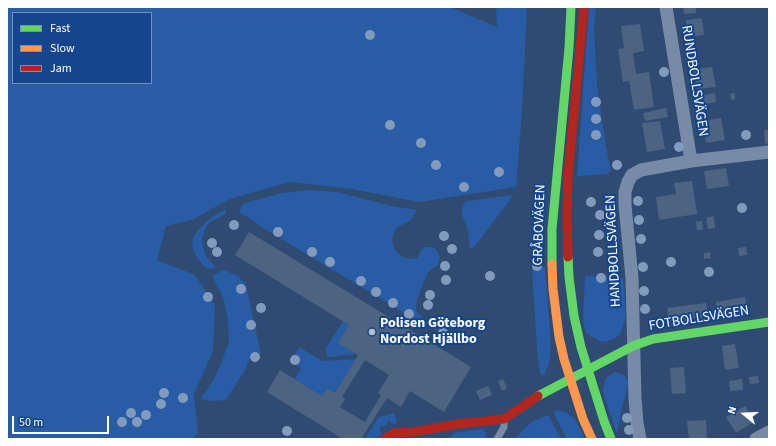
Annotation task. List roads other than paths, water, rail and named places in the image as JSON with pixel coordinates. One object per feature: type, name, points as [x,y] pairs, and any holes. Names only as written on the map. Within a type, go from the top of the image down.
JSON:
[{"type":"main road","name":"GRÅBOVÄGEN","points":[[571,7],[569,48],[557,167],[551,251],[553,289],[559,337],[570,379],[583,419],[592,439]]},
{"type":"main road","name":"GRÅBOVÄGEN","points":[[584,7],[568,176],[567,215],[569,277],[574,316],[587,369],[611,439]]},
{"type":"main road","name":"FOTBOLLSVÄGEN","points":[[504,419],[540,394],[633,346],[653,339],[769,322]]},
{"type":"main road","points":[[384,439],[394,433],[413,432],[458,424],[504,419]]},
{"type":"street","name":"RUNDBOLLSVÄGEN","points":[[666,7],[691,161]]},
{"type":"street","name":"HANDBOLLSVÄGEN","points":[[640,439],[637,423],[633,346],[632,278],[625,205],[625,192],[628,182],[632,175],[641,170],[691,161],[769,152]]},
{"type":"street","points":[[756,439],[769,432]]},
{"type":"lane","points":[[497,439],[504,427],[504,419]]},
{"type":"place","name":"Polisen Göteborg Nordost Hjällbo","points":[[372,332]]}]
